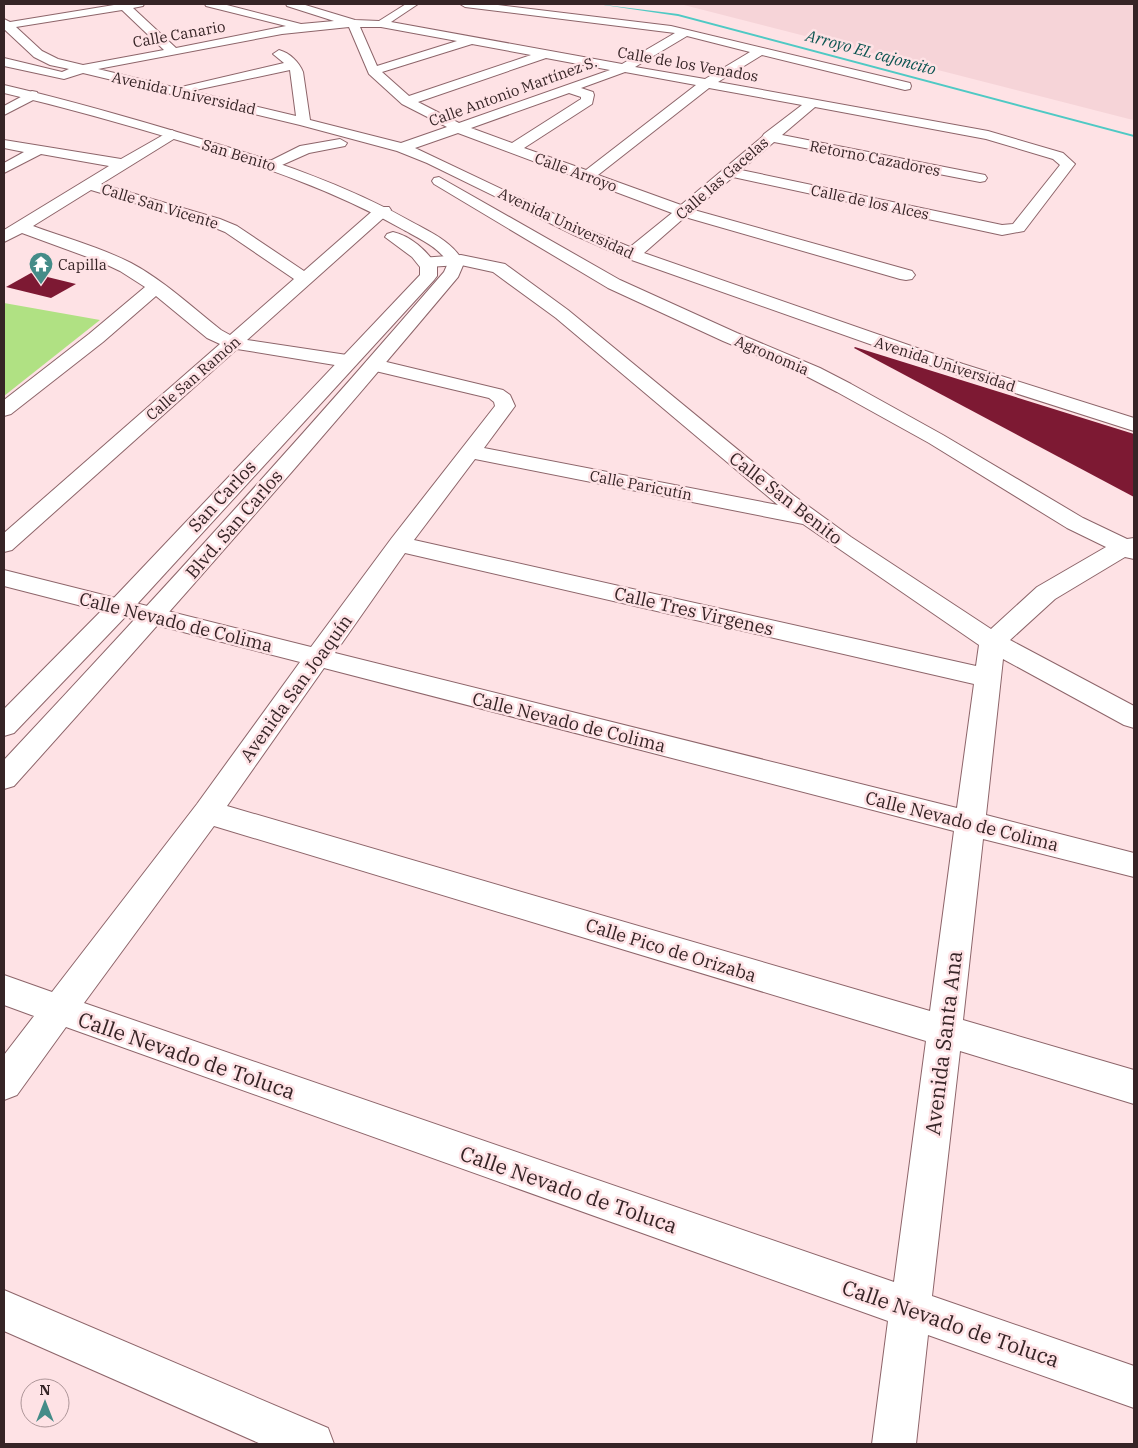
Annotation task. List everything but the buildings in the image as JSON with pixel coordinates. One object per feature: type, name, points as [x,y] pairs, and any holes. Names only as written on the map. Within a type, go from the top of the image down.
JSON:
[{"type":"street","points":[[5,25],[139,4]]},
{"type":"street","points":[[210,4],[274,19],[301,28]]},
{"type":"street","points":[[291,4],[353,23]]},
{"type":"street","points":[[465,4],[643,24],[761,50],[905,86]]},
{"type":"street","points":[[124,6],[174,52]]},
{"type":"street","points":[[381,24],[399,12],[415,9]]},
{"type":"street","points":[[514,22],[684,33]]},
{"type":"street","name":"Calle de los Venados","points":[[301,28],[353,23],[381,24],[474,40],[988,135],[1058,156],[1065,160],[1068,164],[1018,228],[1011,230]]},
{"type":"street","name":"Calle Arroyo","points":[[353,23],[373,71],[407,101],[458,128],[684,212],[906,275]]},
{"type":"street","name":"Avenida Universidad","points":[[5,25],[44,58],[82,69],[304,122],[405,155],[432,160],[580,232],[632,254],[939,362],[1134,425]]},
{"type":"street","name":"Calle Canario","points":[[64,75],[82,69],[301,28]]},
{"type":"street","name":"Calle Antonio Martínez S.","points":[[405,155],[458,128],[624,69],[684,33]]},
{"type":"street","points":[[255,36],[294,65],[297,72],[304,122]]},
{"type":"street","points":[[373,71],[474,40]]},
{"type":"street","points":[[588,176],[706,84],[761,50]]},
{"type":"street","points":[[407,101],[546,54]]},
{"type":"street","points":[[4,62],[340,143],[405,155]]},
{"type":"street","points":[[173,90],[294,65]]},
{"type":"street","name":"San Benito","points":[[4,88],[32,95],[166,138],[306,193]]},
{"type":"street","points":[[514,148],[587,101],[588,95],[569,88]]},
{"type":"street","points":[[4,112],[32,95]]},
{"type":"street","name":"San Benito","points":[[4,101],[88,118],[273,165],[347,193],[368,216],[428,262]]},
{"type":"street","name":"Calle las Gacelas","points":[[632,254],[684,212],[769,137],[812,103]]},
{"type":"street","name":"Retorno Cazadores","points":[[769,137],[980,178]]},
{"type":"street","points":[[4,237],[166,138]]},
{"type":"street","points":[[273,165],[305,149],[340,143]]},
{"type":"street","points":[[4,144],[123,164]]},
{"type":"street","points":[[4,169],[38,150]]},
{"type":"street","name":"Agronomia","points":[[405,155],[614,284],[829,380],[936,439],[1075,523],[1131,548]]},
{"type":"street","name":"Calle de los Alces","points":[[729,172],[992,229],[1011,230]]},
{"type":"street","name":"Calle San Vicente","points":[[89,185],[214,222],[231,229],[305,279]]},
{"type":"street","name":"San Benito","points":[[368,216],[436,243],[455,262]]},
{"type":"street","name":"Calle San Ramón","points":[[4,545],[305,279],[368,216]]},
{"type":"street","points":[[20,226],[107,258],[126,267],[156,287],[214,334],[232,343],[347,361]]},
{"type":"street","name":"Calle San Benito","points":[[428,262],[479,263],[499,268],[562,314],[785,500],[810,518],[992,642],[1134,718]]},
{"type":"street","name":"San Carlos","points":[[4,726],[119,608],[428,276],[430,270],[428,262]]},
{"type":"street","name":"Blvd. San Carlos","points":[[4,778],[153,616],[374,365],[452,273],[455,262]]},
{"type":"street","points":[[4,410],[96,338],[156,287]]},
{"type":"street","name":"Avenida San Joaquín","points":[[4,1083],[208,812],[399,544],[505,406],[503,399],[496,394],[374,365]]},
{"type":"street","name":"Calle Paricutín","points":[[471,452],[810,518]]},
{"type":"street","name":"Calle Tres Virgenes","points":[[399,544],[988,678]]},
{"type":"street","points":[[992,642],[1046,593],[1064,581],[1131,548]]},
{"type":"street","name":"Calle Nevado de Colima","points":[[4,578],[1134,865]]},
{"type":"street","name":"Avenida Santa Ana","points":[[894,1444],[992,642]]},
{"type":"street","name":"Calle Pico de Orizaba","points":[[208,812],[1134,1087]]},
{"type":"street","name":"Calle Nevado de Toluca","points":[[4,990],[1134,1388]]},
{"type":"street","points":[[4,1310],[312,1444]]},
{"type":"shaded area","points":[[680,4],[1134,4],[1134,120],[1129,119]]},
{"type":"green space","points":[[4,303],[100,320],[4,396]]},
{"type":"waterway","name":"Arroyo EL cajoncito","points":[[598,4],[678,15],[1134,136]]},
{"type":"place","name":"Capilla","points":[[41,285]]}]
